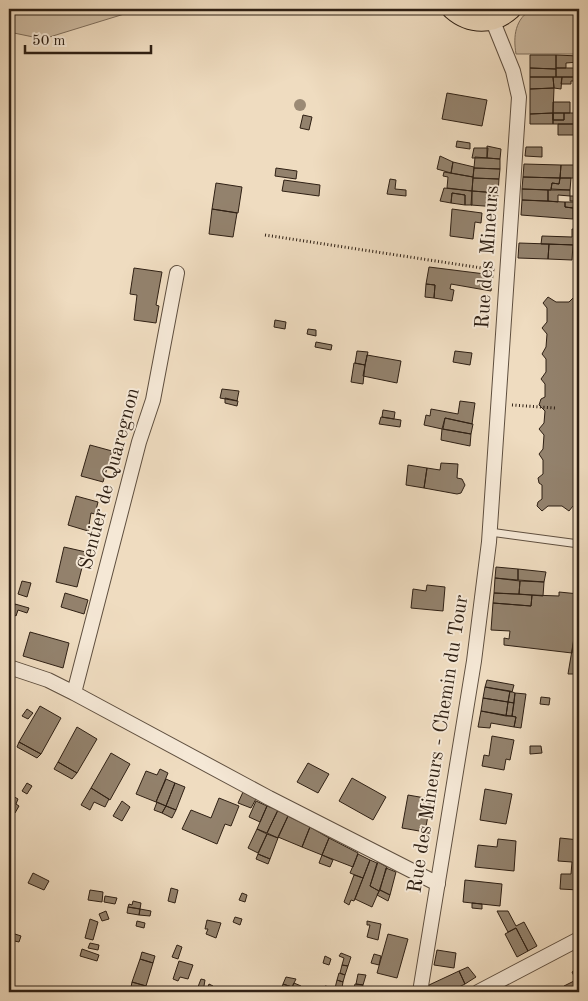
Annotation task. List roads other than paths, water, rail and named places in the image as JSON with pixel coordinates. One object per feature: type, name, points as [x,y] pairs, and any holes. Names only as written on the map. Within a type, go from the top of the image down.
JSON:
[{"type":"main road","points":[[453,9],[466,18],[479,21],[501,14]]},
{"type":"street","name":"Rue des Mineurs","points":[[494,502],[519,97],[501,14]]},
{"type":"street","name":"Sentier de Quaregnon","points":[[74,693],[137,452],[153,400],[177,273]]},
{"type":"street","name":"Rue des Mineurs - Chemin du Tour","points":[[420,992],[474,660],[494,502]]},
{"type":"street","points":[[9,667],[48,680],[74,693],[269,798],[438,884]]},
{"type":"street","points":[[478,992],[579,939]]},
{"type":"lane","points":[[490,532],[579,544]]}]
